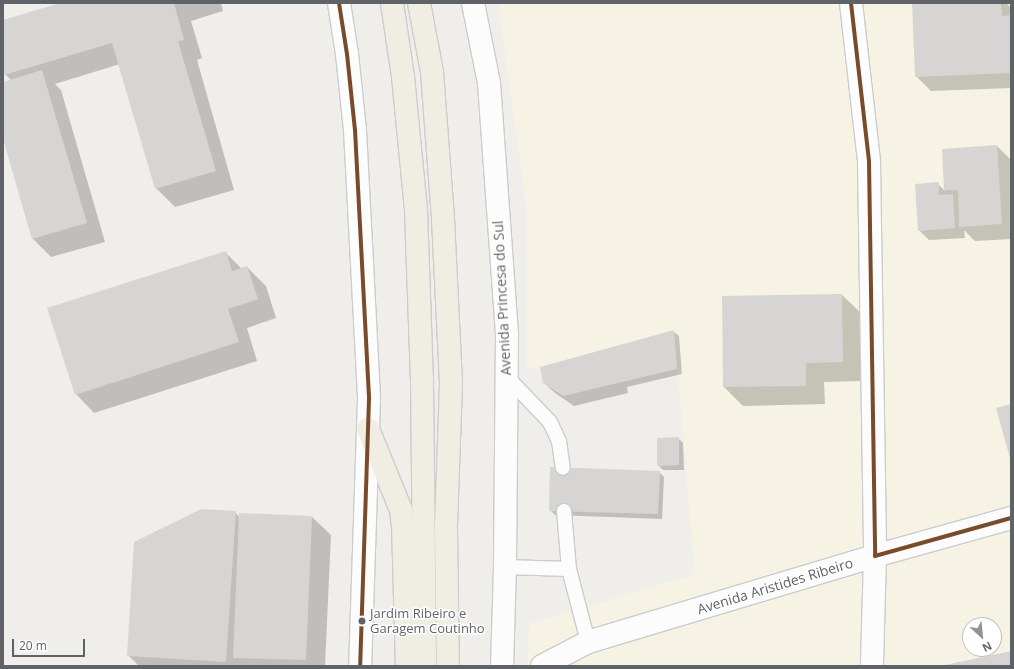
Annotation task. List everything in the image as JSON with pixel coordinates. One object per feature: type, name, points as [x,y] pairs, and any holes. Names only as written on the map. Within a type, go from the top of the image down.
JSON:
[{"type":"highway","points":[[392,3],[403,77],[416,210],[422,379],[425,666]]},
{"type":"highway","points":[[419,3],[432,72],[443,219],[450,375],[446,529],[448,666]]},
{"type":"highway","points":[[368,429],[401,510],[403,526],[407,666]]},
{"type":"main road","points":[[339,3],[347,54],[355,130],[369,399],[360,666]]},
{"type":"main road","name":"Avenida Princesa do Sul","points":[[473,3],[489,83],[507,335],[505,568],[502,666]]},
{"type":"main road","points":[[851,3],[869,162],[875,556],[872,666]]},
{"type":"main road","name":"Avenida Aristides Ribeiro","points":[[542,666],[588,642],[875,556],[1011,518]]},
{"type":"lane","points":[[507,377],[550,422],[559,441],[563,468]]},
{"type":"lane","points":[[564,511],[569,569],[588,642]]},
{"type":"lane","points":[[505,568],[569,569]]},
{"type":"shaded area","points":[[498,3],[1011,3],[1011,666],[528,666],[529,624],[695,574],[674,331],[527,370],[527,211]]},
{"type":"building","points":[[60,3],[174,3],[184,40],[178,41],[216,171],[155,189],[112,43],[4,75],[3,20]]},
{"type":"building","points":[[912,3],[1001,3],[1002,16],[1011,15],[1011,73],[915,77]]},
{"type":"building","points":[[42,70],[87,223],[32,239],[3,139],[3,82]]},
{"type":"building","points":[[997,145],[1002,224],[959,227],[958,190],[944,190],[942,149]]},
{"type":"building","points":[[939,182],[939,195],[953,194],[955,228],[918,231],[915,184]]},
{"type":"building","points":[[226,251],[232,271],[247,266],[258,299],[228,309],[239,342],[75,395],[47,308]]},
{"type":"building","points":[[842,294],[843,362],[806,363],[806,386],[723,387],[722,296]]},
{"type":"building","points":[[674,330],[677,369],[563,396],[543,383],[540,367]]},
{"type":"building","points":[[1011,404],[1011,462],[996,408]]},
{"type":"building","points":[[679,437],[679,465],[657,466],[657,438]]},
{"type":"building","points":[[550,467],[660,471],[658,514],[549,511]]},
{"type":"building","points":[[201,509],[236,511],[226,662],[127,656],[134,542]]},
{"type":"building","points":[[239,513],[312,516],[306,660],[233,658]]},
{"type":"building","points":[[1011,651],[1011,666],[945,666],[983,657],[1002,657],[1002,653]]},
{"type":"transit line","points":[[339,3],[347,54],[355,130],[369,399],[360,666]]},
{"type":"transit line","points":[[851,3],[869,162],[875,556],[1011,518]]},
{"type":"place","name":"Jardim Ribeiro e Garagem Coutinho","points":[[362,621]]}]
